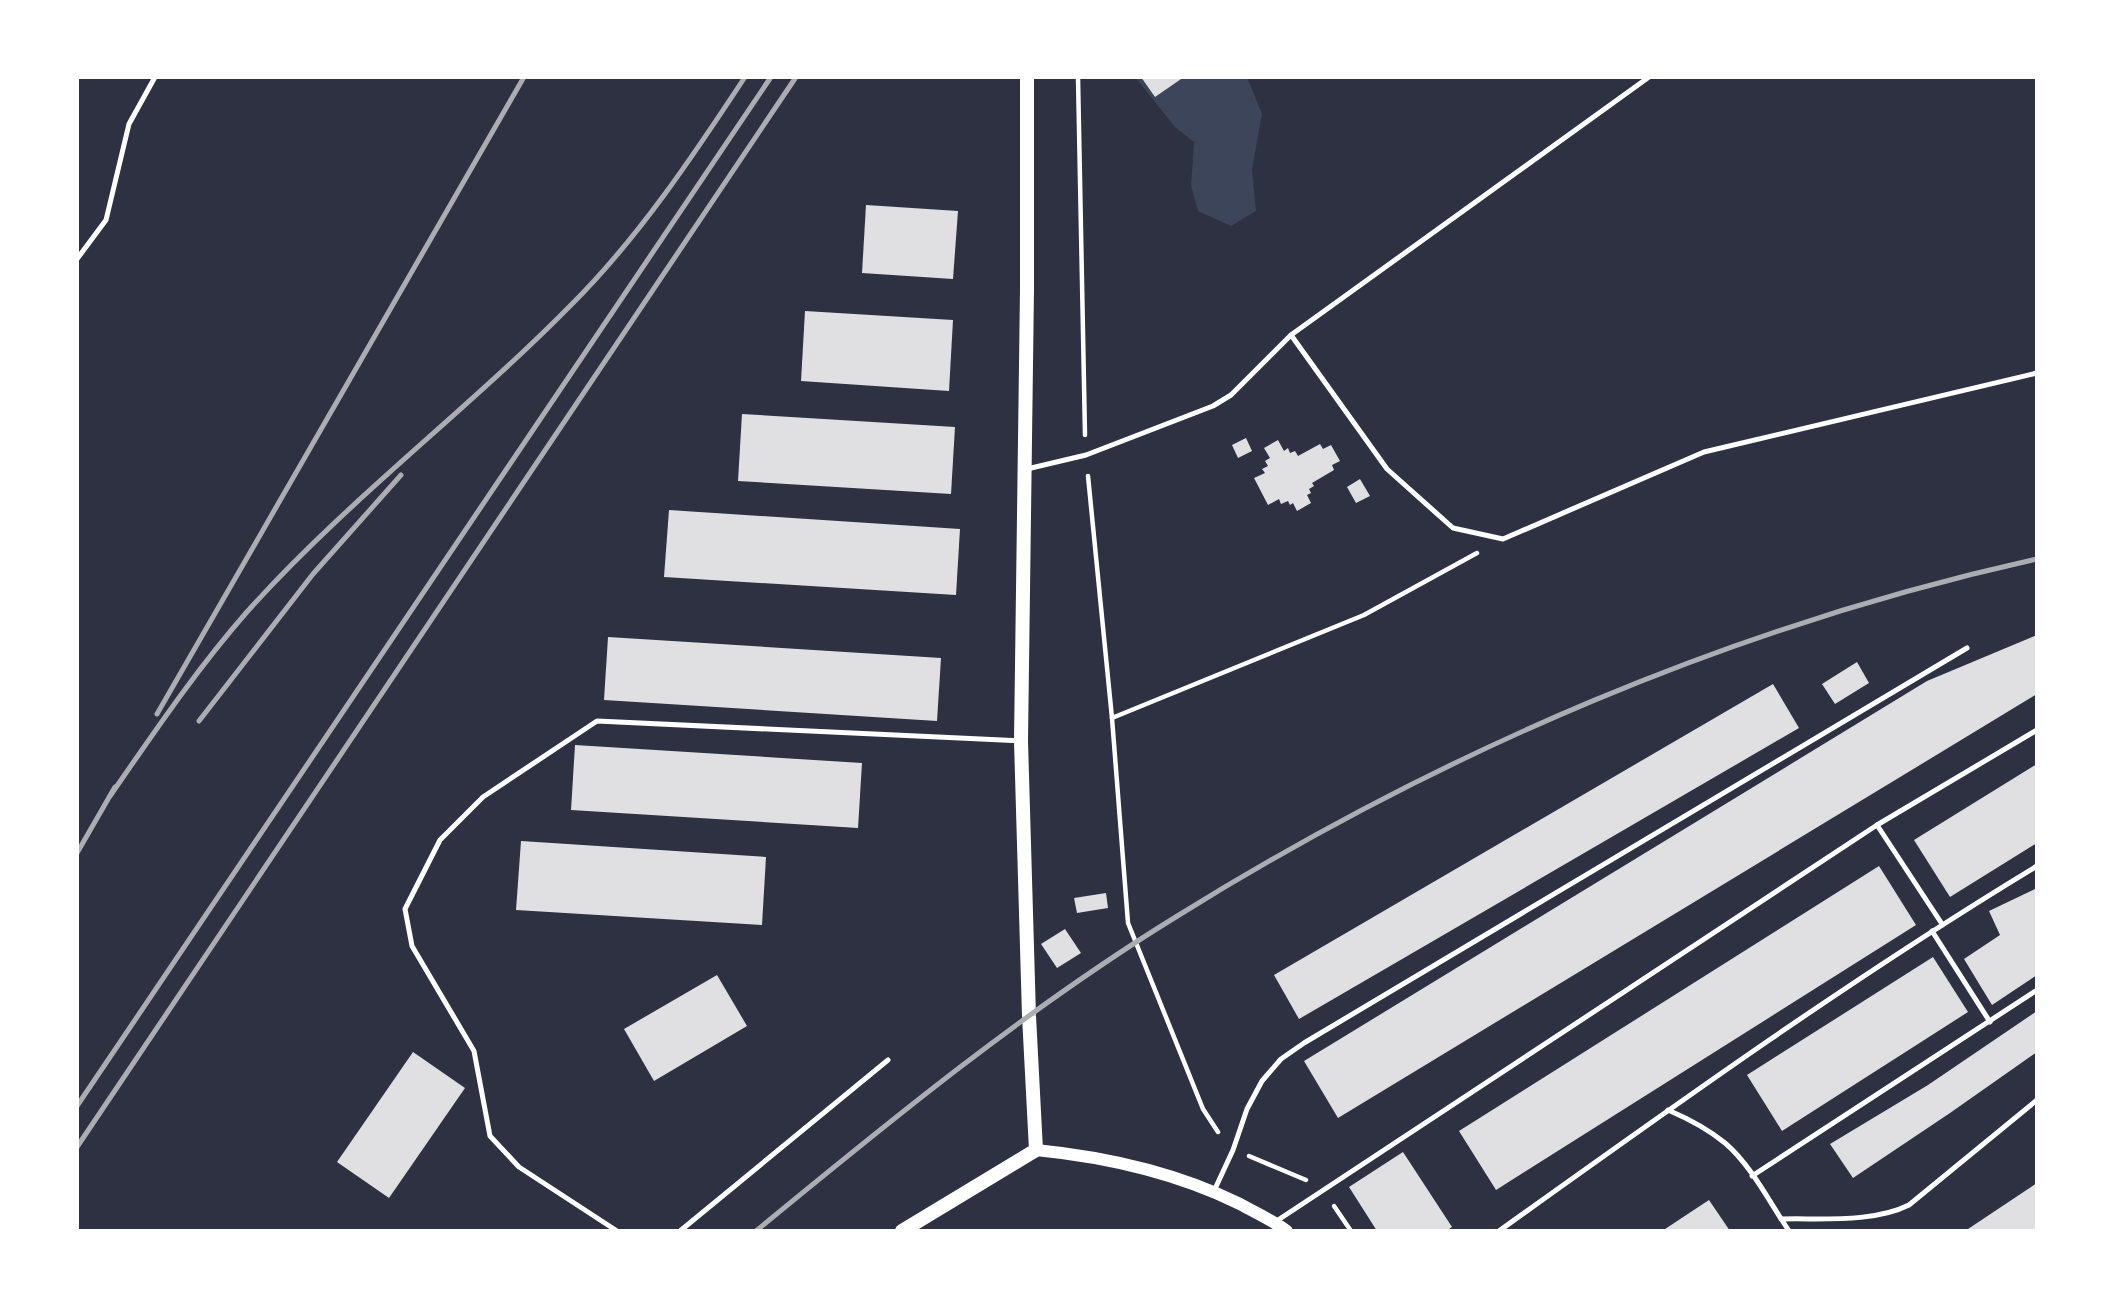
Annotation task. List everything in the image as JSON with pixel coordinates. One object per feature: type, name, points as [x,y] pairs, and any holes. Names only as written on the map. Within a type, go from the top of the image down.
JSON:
[{"type":"main road","points":[[902,1231],[1036,1150],[1021,741],[1027,77]]},
{"type":"street","points":[[1036,1150],[1115,1160],[1163,1172],[1214,1191],[1275,1222],[1287,1231]]},
{"type":"lane","points":[[77,259],[106,219],[128,124],[155,77]]},
{"type":"lane","points":[[1024,470],[1086,455],[1213,406],[1231,395],[1291,335],[1648,77]]},
{"type":"lane","points":[[1291,335],[1387,469],[1453,528],[1503,539],[1704,452],[2037,373]]},
{"type":"lane","points":[[1214,1191],[1233,1150],[1247,1109],[1262,1081],[1280,1059],[1966,648]]},
{"type":"lane","points":[[617,1231],[519,1167],[490,1136],[474,1051],[412,946],[405,909],[440,840],[483,797],[597,721],[1021,741]]},
{"type":"lane","points":[[1275,1222],[1877,825],[2037,730]]},
{"type":"lane","points":[[1877,825],[1942,924]]},
{"type":"lane","points":[[1499,1231],[1668,1110],[1942,924],[2037,866]]},
{"type":"lane","points":[[1932,931],[1990,1022]]},
{"type":"lane","points":[[1752,1176],[2037,990]]},
{"type":"lane","points":[[680,1231],[888,1060]]},
{"type":"lane","points":[[1781,1219],[1868,1216],[1895,1212],[1909,1205],[2037,1100]]},
{"type":"lane","points":[[1668,1110],[1696,1122],[1727,1145],[1743,1163],[1789,1231]]},
{"type":"path","points":[[1077,77],[1086,455],[1112,718],[1128,923],[1203,1109],[1217,1130],[1233,1150],[1320,1185],[1351,1231]]},
{"type":"path","points":[[1112,718],[1364,615],[1503,539]]},
{"type":"shaded area","points":[[1135,77],[1247,77],[1262,114],[1252,169],[1256,211],[1231,226],[1198,211],[1191,186],[1194,142],[1175,127]]},
{"type":"building","points":[[1141,77],[1184,77],[1155,97]]},
{"type":"building","points":[[866,205],[958,211],[953,279],[862,273]]},
{"type":"building","points":[[805,311],[953,320],[949,391],[801,381]]},
{"type":"building","points":[[742,414],[955,427],[951,494],[738,481]]},
{"type":"building","points":[[1246,438],[1252,451],[1238,458],[1232,445]]},
{"type":"building","points":[[1278,440],[1284,451],[1288,448],[1290,453],[1295,451],[1298,456],[1320,444],[1323,449],[1331,445],[1340,461],[1332,465],[1334,470],[1312,483],[1314,486],[1309,489],[1311,493],[1307,495],[1311,503],[1297,511],[1293,503],[1290,505],[1288,501],[1281,504],[1279,499],[1268,505],[1254,478],[1265,473],[1262,469],[1268,466],[1265,461],[1270,458],[1264,448]]},
{"type":"building","points":[[1360,479],[1370,496],[1356,503],[1347,487]]},
{"type":"building","points":[[669,510],[960,529],[956,595],[664,577]]},
{"type":"building","points":[[2037,635],[2037,694],[1338,1118],[1304,1061],[1927,681]]},
{"type":"building","points":[[608,637],[941,658],[937,721],[604,700]]},
{"type":"building","points":[[1857,662],[1869,683],[1835,704],[1822,684]]},
{"type":"building","points":[[1773,684],[1799,728],[1299,1019],[1274,975]]},
{"type":"building","points":[[575,745],[862,763],[858,828],[571,810]]},
{"type":"building","points":[[2037,764],[2037,843],[1950,897],[1914,840]]},
{"type":"building","points":[[521,841],[766,857],[762,925],[516,910]]},
{"type":"building","points":[[1879,866],[1916,925],[1496,1190],[1459,1131]]},
{"type":"building","points":[[2037,888],[2037,975],[1992,1005],[1964,959],[2000,935],[1989,911]]},
{"type":"building","points":[[1106,893],[1108,908],[1077,913],[1074,898]]},
{"type":"building","points":[[1065,929],[1081,953],[1057,968],[1041,944]]},
{"type":"building","points":[[1933,957],[1968,1012],[1782,1131],[1747,1075]]},
{"type":"building","points":[[717,975],[747,1026],[654,1081],[624,1029]]},
{"type":"building","points":[[2037,1011],[2037,1052],[1853,1178],[1830,1144],[1928,1085]]},
{"type":"building","points":[[413,1052],[465,1088],[389,1198],[337,1162]]},
{"type":"building","points":[[1403,1152],[1452,1227],[1446,1231],[1377,1231],[1349,1187]]},
{"type":"building","points":[[2037,1183],[2037,1231],[1965,1231]]},
{"type":"building","points":[[1709,1200],[1730,1231],[1662,1231]]},
{"type":"railway","points":[[157,714],[524,77]]},
{"type":"railway","points":[[110,796],[210,657],[284,572],[365,494],[491,382],[597,278],[664,195],[745,77]]},
{"type":"railway","points":[[77,1106],[771,77]]},
{"type":"railway","points":[[77,1147],[796,77]]},
{"type":"railway","points":[[199,721],[313,574],[401,475]]},
{"type":"railway","points":[[756,1231],[910,1106],[1069,987],[1123,950],[1279,855],[1382,800],[1487,748],[1593,701],[1702,658],[1812,620],[1924,587],[2037,559]]},
{"type":"railway","points":[[77,853],[115,787]]}]
